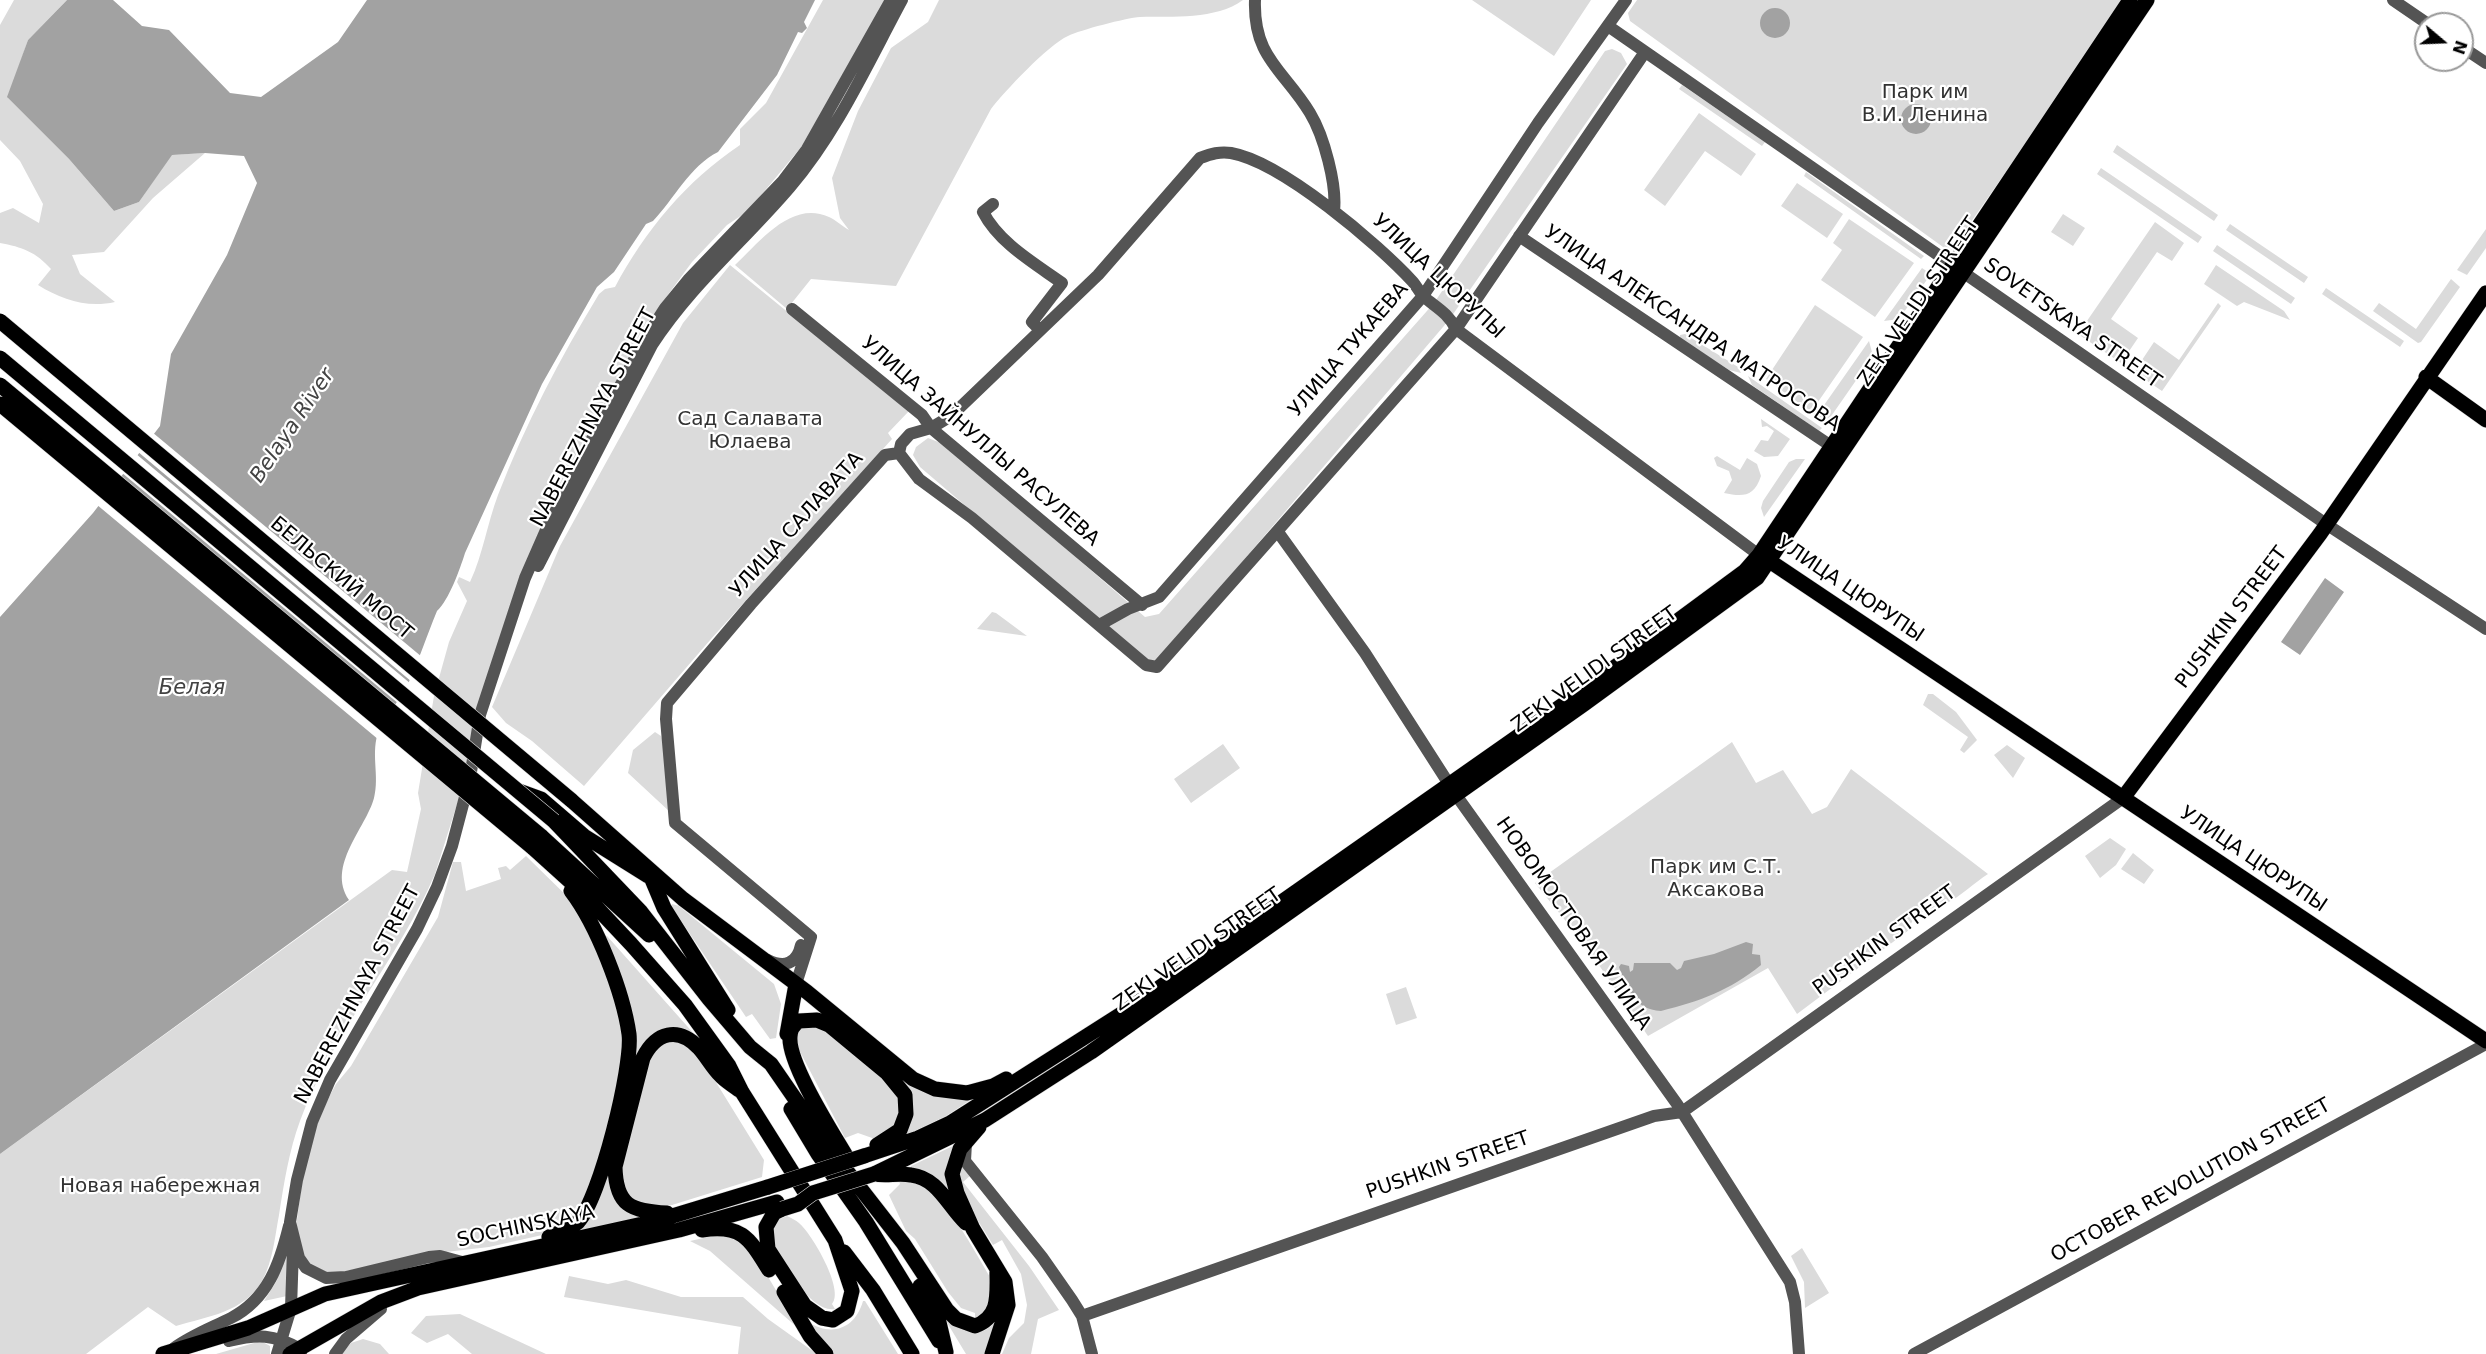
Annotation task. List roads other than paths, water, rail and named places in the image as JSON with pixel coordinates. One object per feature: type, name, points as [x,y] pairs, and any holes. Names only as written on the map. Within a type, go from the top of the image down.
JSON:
[{"type":"main road","name":"ZEKI VELIDI STREET","points":[[893,1170],[985,1120],[1091,1052],[1453,789],[1765,558],[1958,269],[2130,0]]},
{"type":"main road","name":"ZEKI VELIDI STREET","points":[[1958,269],[2147,0]]},
{"type":"main road","name":"PUSHKIN STREET","points":[[2122,798],[2326,524],[2486,293]]},
{"type":"main road","name":"БЕЛЬСКИЙ МОСТ","points":[[0,321],[571,800],[649,872]]},
{"type":"main road","points":[[0,358],[518,790],[609,854],[649,872],[796,984],[905,1073],[936,1089],[968,1093],[981,1090],[1050,1058]]},
{"type":"main road","points":[[2426,377],[2486,420]]},
{"type":"main road","points":[[0,385],[537,841],[551,865],[579,901],[599,940],[625,1015],[629,1036],[627,1074],[598,1179],[587,1207],[577,1222],[552,1236],[512,1245],[496,1255]]},
{"type":"main road","points":[[0,404],[634,920],[709,999]]},
{"type":"main road","name":"УЛИЦА ЦЮРУПЫ","points":[[1765,558],[2486,1042]]},
{"type":"main road","name":"ZEKI VELIDI STREET","points":[[880,1147],[951,1123],[1015,1084],[1050,1058],[1129,1009],[1453,789]]},
{"type":"main road","points":[[556,818],[641,912],[750,1047],[771,1064],[829,1148],[873,1203],[947,1310],[966,1325],[975,1326],[985,1323],[992,1314],[998,1296],[997,1272]]},
{"type":"main road","points":[[551,865],[584,894],[668,985],[713,1042],[835,1240],[873,1290],[912,1354]]},
{"type":"main road","points":[[649,872],[664,908],[750,1047],[866,1222],[946,1353]]},
{"type":"main road","points":[[776,970],[784,988],[789,1014]]},
{"type":"main road","points":[[796,984],[787,1031],[790,1045],[806,1084],[938,1318],[946,1353]]},
{"type":"main road","points":[[790,1045],[794,1024],[807,1018],[817,1020],[829,1025],[897,1082],[905,1095],[906,1114],[900,1130],[880,1147]]},
{"type":"main road","points":[[676,1214],[640,1211],[630,1207],[621,1198],[616,1184],[615,1167],[643,1058],[649,1046],[665,1036],[682,1036],[700,1049],[720,1076],[742,1092]]},
{"type":"main road","points":[[985,1120],[966,1141],[954,1161],[952,1174],[973,1229],[1005,1282],[1008,1305],[992,1354]]},
{"type":"main road","name":"SOCHINSKAYA","points":[[166,1353],[290,1315],[325,1294],[462,1262],[605,1233],[768,1187],[864,1156],[880,1147]]},
{"type":"main road","points":[[893,1170],[936,1186],[956,1214],[973,1229]]},
{"type":"main road","name":"SOCHINSKAYA","points":[[297,1352],[397,1294],[780,1205],[874,1174],[893,1170]]},
{"type":"main road","points":[[780,1205],[766,1227],[768,1249],[805,1306],[822,1318],[833,1320],[847,1311],[852,1291],[835,1240]]},
{"type":"main road","points":[[679,1230],[726,1227],[746,1237],[754,1246],[810,1336],[826,1354]]},
{"type":"street","name":"NABEREZHNAYA STREET","points":[[292,1236],[290,1222],[304,1150],[319,1104],[345,1053],[417,929],[440,877],[470,778],[480,715],[532,560],[557,505],[645,339],[688,280],[782,182],[807,149],[891,0]]},
{"type":"street","name":"NABEREZHNAYA STREET","points":[[520,601],[620,404],[657,337],[696,285],[790,187],[814,154],[902,0]]},
{"type":"street","points":[[1255,0],[1259,41],[1275,69],[1309,111],[1321,138],[1334,190],[1334,211]]},
{"type":"street","name":"УЛИЦА ТУКАЕВА","points":[[1101,624],[1160,597],[1424,296],[1538,123],[1626,0]]},
{"type":"street","points":[[2393,0],[2414,14]]},
{"type":"street","name":"SOVETSKAYA STREET","points":[[1608,26],[2326,524],[2486,629]]},
{"type":"street","points":[[899,453],[919,479],[972,518],[1152,668],[1164,661],[1420,366],[1456,329],[1646,52]]},
{"type":"street","name":"УЛИЦА ЦЮРУПЫ","points":[[1214,152],[1232,153],[1252,160],[1290,180],[1334,211],[1414,283],[1424,296],[1448,314],[1456,329],[1765,558]]},
{"type":"street","name":"УЛИЦА САЛАВАТА","points":[[796,984],[811,937],[675,823],[666,720],[667,703],[751,604],[885,455],[899,453],[901,444],[910,434],[931,428],[951,416],[980,390],[1039,329],[1098,275],[1191,166],[1200,158],[1214,152]]},
{"type":"street","points":[[993,204],[983,212],[988,221],[1013,247],[1062,283],[1032,322],[1039,329]]},
{"type":"street","name":"УЛИЦА АЛЕКСАНДРА МАТРОСОВА","points":[[1520,236],[1837,450]]},
{"type":"street","name":"УЛИЦА ЗАЙНУЛЛЫ РАСУЛЕВА","points":[[792,309],[922,415],[931,428],[1142,605]]},
{"type":"street","name":"НОВОМОСТОВАЯ УЛИЦА","points":[[1278,532],[1365,653],[1453,789],[1682,1112],[1790,1282],[1795,1302],[1799,1354]]},
{"type":"street","name":"PUSHKIN STREET","points":[[1083,1316],[1654,1116],[1682,1112],[2122,798]]},
{"type":"street","points":[[745,947],[775,963],[788,964],[800,951],[800,929]]},
{"type":"street","name":"OCTOBER REVOLUTION STREET","points":[[1914,1354],[2486,1042]]},
{"type":"street","points":[[1928,1354],[2486,1048]]},
{"type":"street","points":[[966,1141],[965,1161],[1042,1257],[1083,1316],[1092,1354]]},
{"type":"street","points":[[166,1353],[191,1336],[247,1308],[263,1291],[277,1268],[290,1222]]},
{"type":"street","points":[[292,1236],[298,1258],[306,1268],[326,1278],[346,1277],[429,1257],[440,1256],[462,1262]]},
{"type":"street","points":[[292,1236],[290,1315],[292,1341],[297,1352]]},
{"type":"street","points":[[335,1354],[355,1330],[397,1294]]},
{"type":"street","points":[[276,1354],[283,1340],[290,1315]]},
{"type":"street","points":[[205,1341],[216,1343],[266,1335],[283,1340],[297,1352]]},
{"type":"street","points":[[266,1335],[275,1342],[276,1354]]},
{"type":"water","name":"Белая","points":[[67,0],[113,0],[142,26],[169,30],[230,93],[261,97],[338,42],[367,0],[815,0],[804,22],[807,28],[802,33],[798,32],[777,75],[718,152],[699,166],[653,221],[646,224],[614,272],[597,287],[542,384],[465,553],[454,584],[437,611],[408,684],[379,730],[375,747],[376,789],[374,798],[350,848],[342,874],[343,887],[349,900],[0,1154],[0,617],[93,513],[160,426],[171,354],[227,255],[257,183],[244,156],[205,153],[172,155],[139,202],[114,211],[69,159],[7,97],[28,40]]},
{"type":"water","points":[[1775,8],[1786,12],[1790,23],[1786,34],[1775,38],[1764,34],[1760,23],[1764,12]]},
{"type":"water","points":[[1916,104],[1927,108],[1931,119],[1927,130],[1916,134],[1905,130],[1901,119],[1905,108]]},
{"type":"water","points":[[2325,578],[2344,592],[2300,655],[2281,642]]},
{"type":"water","points":[[1746,942],[1753,944],[1752,954],[1760,955],[1761,965],[1737,982],[1714,994],[1661,1011],[1644,1007],[1633,997],[1619,967],[1621,964],[1629,966],[1630,972],[1633,970],[1634,963],[1670,963],[1677,970],[1681,968],[1684,961],[1714,954]]},
{"type":"park label","name":"Парк им В.И. Ленина","points":[[1925,104]]},
{"type":"park label","name":"Сад Салавата Юлаева","points":[[750,432]]},
{"type":"park label","name":"Парк им С.Т. Аксакова","points":[[1716,880]]},
{"type":"park label","name":"Новая набережная","points":[[160,1187]]},
{"type":"water label","name":"Belaya River","points":[[293,426]]}]
